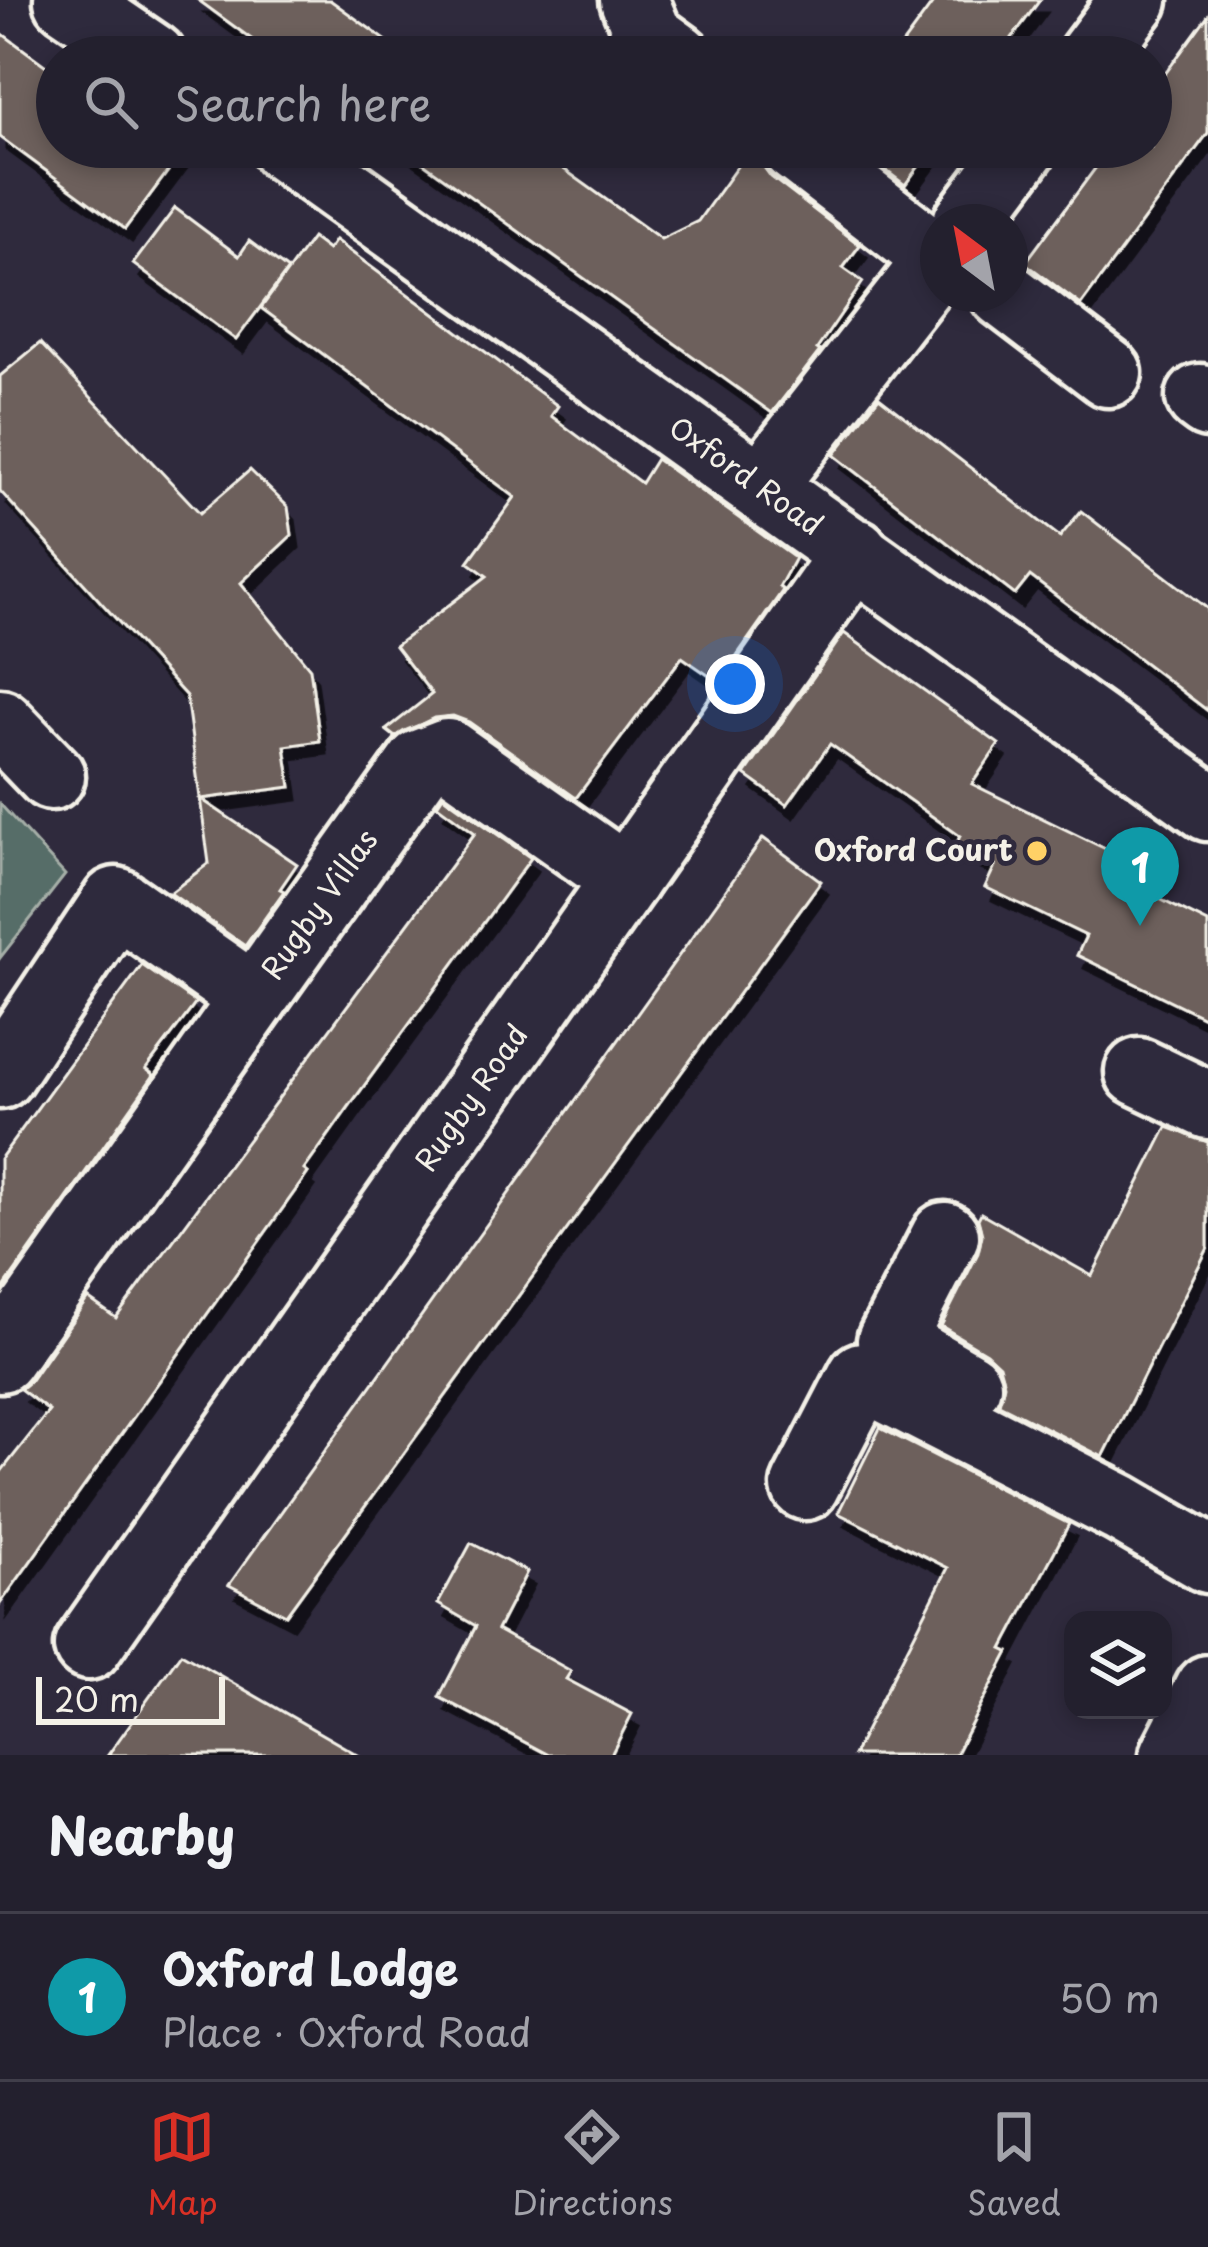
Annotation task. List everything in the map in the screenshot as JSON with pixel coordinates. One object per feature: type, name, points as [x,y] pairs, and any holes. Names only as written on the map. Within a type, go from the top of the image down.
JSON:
[{"type":"street","points":[[68,0],[121,36]]},
{"type":"street","points":[[634,0],[649,36]]},
{"type":"street","points":[[1107,36],[1134,0]]},
{"type":"street","name":"Oxford Road","points":[[313,168],[1208,807]]},
{"type":"street","points":[[821,168],[920,245]]},
{"type":"street","points":[[980,204],[1007,168]]},
{"type":"street","points":[[761,487],[920,282]]},
{"type":"street","points":[[1027,312],[1108,374]]},
{"type":"street","name":"Rugby Road","points":[[88,1646],[855,552]]},
{"type":"street","points":[[0,723],[51,776]]},
{"type":"street","name":"Rugby Villas","points":[[0,1075],[116,901],[254,998],[422,763],[447,753],[626,879]]},
{"type":"street","points":[[0,1358],[254,998]]},
{"type":"street","points":[[1139,1072],[1208,1105]]},
{"type":"street","points":[[945,1236],[891,1341],[1122,1478],[1157,1486],[1208,1511]]},
{"type":"street","points":[[806,1486],[862,1376],[1120,1508],[1208,1559]]},
{"type":"street","points":[[1174,1755],[1208,1689]]},
{"type":"green space","points":[[0,804],[65,875],[0,958]]},
{"type":"building","points":[[198,0],[330,0],[380,36],[247,36]]},
{"type":"building","points":[[935,0],[1040,0],[1013,36],[908,36]]},
{"type":"building","points":[[1208,15],[1208,133],[1081,305],[1028,265],[1095,168],[1172,168],[1172,64]]},
{"type":"building","points":[[0,32],[36,59],[36,163],[0,137]]},
{"type":"building","points":[[42,168],[170,168],[125,229]]},
{"type":"building","points":[[430,168],[562,168],[661,239],[698,221],[736,168],[764,168],[860,245],[843,268],[863,282],[817,349],[820,351],[772,413]]},
{"type":"building","points":[[883,168],[918,168],[905,185]]},
{"type":"building","points":[[175,208],[239,256],[249,241],[288,270],[236,340],[133,264]]},
{"type":"building","points":[[312,238],[328,250],[335,240],[558,406],[551,416],[641,483],[656,459],[795,558],[779,587],[783,590],[718,682],[682,657],[576,798],[469,722],[453,716],[434,718],[395,737],[386,730],[432,694],[395,646],[487,576],[468,562],[515,497],[261,308]]},
{"type":"building","points":[[40,343],[200,513],[250,470],[288,507],[292,535],[241,583],[310,668],[320,741],[285,746],[291,787],[201,799],[297,864],[245,946],[170,893],[209,863],[186,696],[0,491],[0,376]]},
{"type":"building","points":[[879,397],[1060,537],[1081,511],[1208,609],[1208,711],[1030,576],[1015,595],[834,455]]},
{"type":"building","points":[[844,633],[999,744],[972,784],[1124,858],[1115,877],[1208,923],[1208,1019],[1077,955],[1086,936],[985,887],[995,866],[955,847],[960,836],[830,744],[787,805],[745,775]]},
{"type":"building","points":[[443,796],[531,858],[353,1101],[304,1170],[308,1173],[0,1604],[0,1473],[49,1411],[20,1389],[88,1298],[116,1318],[475,833],[437,805]]},
{"type":"building","points":[[763,838],[821,881],[286,1615],[229,1585]]},
{"type":"building","points":[[142,965],[196,1003],[146,1069],[154,1075],[0,1293],[0,1159]]},
{"type":"building","points":[[1167,1127],[1208,1142],[1208,1248],[1103,1457],[999,1404],[1004,1384],[999,1365],[941,1326],[978,1253],[981,1213],[1092,1276]]},
{"type":"building","points":[[880,1428],[1069,1524],[1003,1649],[1009,1652],[955,1755],[853,1755],[948,1568],[838,1513]]},
{"type":"building","points":[[471,1543],[527,1572],[497,1630],[571,1671],[566,1679],[632,1714],[611,1755],[549,1755],[439,1697],[476,1626],[438,1604]]},
{"type":"building","points":[[181,1653],[358,1755],[108,1755]]},
{"type":"place","name":"Oxford Court","points":[[1037,851]]},
{"type":"place","name":"Oxford Lodge","points":[[1140,926]]}]
